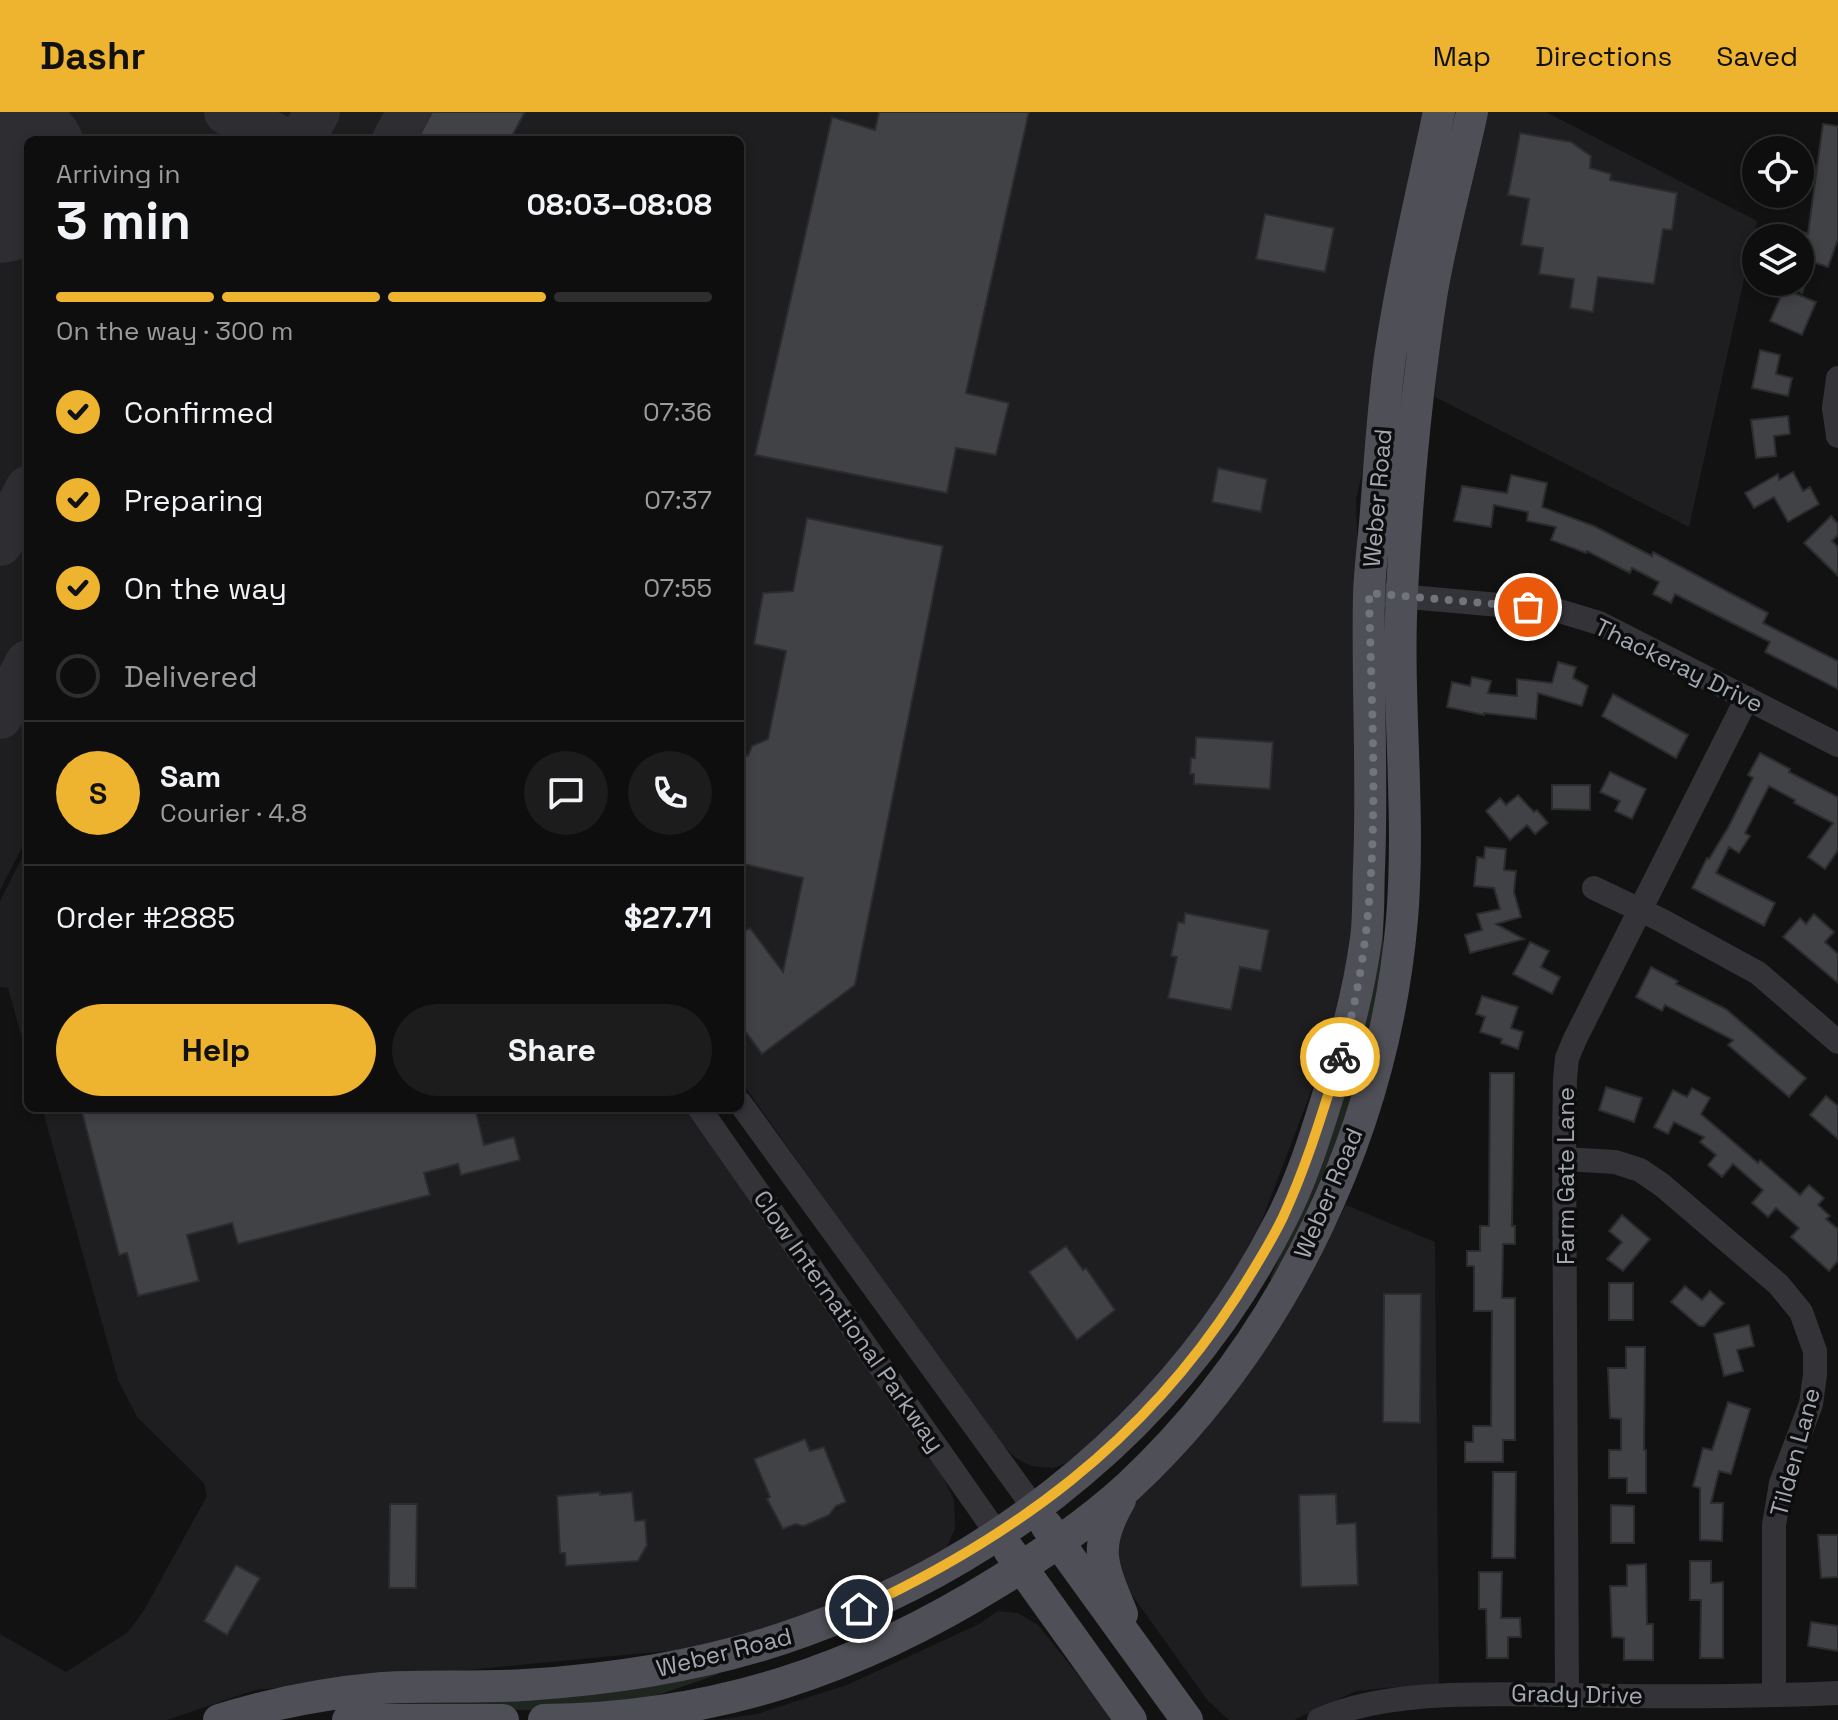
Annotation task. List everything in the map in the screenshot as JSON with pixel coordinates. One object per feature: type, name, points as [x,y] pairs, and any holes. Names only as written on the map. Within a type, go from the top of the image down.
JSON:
[{"type":"main road","name":"Weber Road","points":[[219,1720],[284,1701],[383,1688],[520,1685],[618,1676],[685,1665],[802,1632],[918,1582],[998,1535],[1035,1509],[1122,1437],[1191,1360],[1254,1269],[1281,1220],[1306,1164],[1347,1036],[1366,937],[1372,799],[1369,593],[1390,357],[1439,112]]},
{"type":"main road","name":"Weber Road","points":[[544,1720],[631,1716],[681,1709],[771,1688],[893,1641],[954,1610],[1058,1543],[1128,1487],[1191,1422],[1225,1381],[1265,1322],[1333,1192],[1365,1104],[1390,1002],[1403,914],[1401,597],[1420,377],[1432,292],[1472,112]]},
{"type":"main road","points":[[1128,1487],[1105,1526],[1102,1549],[1107,1577],[1139,1654]]},
{"type":"main road","points":[[1035,1509],[1187,1720]]},
{"type":"main road","points":[[998,1535],[1131,1720]]},
{"type":"main road","points":[[348,1720],[503,1720]]},
{"type":"street","points":[[1838,378],[1834,408],[1838,436]]},
{"type":"street","name":"Thackeray Drive","points":[[1369,593],[1556,610],[1599,623],[1838,745]]},
{"type":"street","name":"Farm Gate Lane","points":[[1567,1696],[1567,1058],[1747,698]]},
{"type":"street","points":[[1594,888],[1758,973],[1838,1042]]},
{"type":"street","name":"Clow International Parkway","points":[[744,1109],[1035,1509]]},
{"type":"street","name":"Clow International Parkway","points":[[702,1112],[998,1535]]},
{"type":"street","name":"Tilden Lane","points":[[1565,1159],[1615,1162],[1640,1170],[1662,1185],[1779,1285],[1801,1312],[1815,1351],[1815,1375],[1811,1404],[1781,1483],[1774,1525],[1774,1694]]},
{"type":"street","name":"Grady Drive","points":[[1319,1720],[1343,1709],[1433,1696],[1503,1693],[1567,1696],[1838,1693]]},
{"type":"shaded area","points":[[0,112],[1429,112],[1374,425],[1356,499],[1361,661],[1358,917],[1332,1037],[1252,1246],[1211,1312],[1151,1388],[1069,1462],[1053,1468],[1031,1466],[1016,1458],[995,1438],[744,1086],[744,136],[24,136],[24,844],[0,890]]},
{"type":"shaded area","points":[[1482,112],[1546,112],[1757,221],[1756,224],[1742,224],[1742,288],[1689,527],[1435,397],[1442,287]]},
{"type":"shaded area","points":[[24,854],[24,1046],[8,988],[0,987],[0,901]]},
{"type":"shaded area","points":[[1383,921],[1384,973],[1355,1099],[1276,1282],[1270,1279],[1294,1223]]},
{"type":"shaded area","points":[[43,1112],[687,1112],[939,1468],[954,1500],[955,1529],[946,1549],[802,1622],[710,1647],[255,1690],[167,1720],[0,1720],[0,1634],[66,1672],[128,1632],[143,1612],[207,1496],[204,1483],[137,1417],[118,1380]]},
{"type":"shaded area","points":[[1346,1205],[1435,1242],[1439,1687],[1356,1691],[1294,1720],[1229,1720],[1208,1701],[1132,1595],[1119,1566],[1118,1537],[1129,1511],[1148,1484],[1308,1278]]},
{"type":"shaded area","points":[[998,1611],[1018,1613],[1038,1625],[1114,1720],[716,1720],[757,1714],[849,1684],[979,1624]]},
{"type":"shaded area","points":[[718,1668],[719,1674],[623,1707],[329,1710],[367,1700]]},
{"type":"building","points":[[432,112],[525,112],[512,136],[419,136]]},
{"type":"building","points":[[879,112],[1029,112],[966,393],[1009,403],[996,455],[956,448],[947,493],[755,455],[832,117],[875,130]]},
{"type":"building","points":[[1823,124],[1838,126],[1838,239],[1828,267],[1814,262],[1814,224],[1809,224],[1814,208]]},
{"type":"building","points":[[1520,133],[1571,142],[1591,156],[1590,168],[1611,174],[1610,180],[1677,193],[1672,230],[1663,229],[1654,284],[1598,277],[1593,312],[1570,308],[1574,279],[1539,274],[1543,248],[1521,245],[1529,199],[1508,195]]},
{"type":"building","points":[[1265,214],[1334,228],[1325,272],[1256,259]]},
{"type":"building","points":[[1781,296],[1801,296],[1816,302],[1802,335],[1770,321]]},
{"type":"building","points":[[1760,350],[1780,355],[1776,374],[1792,378],[1788,396],[1752,388]]},
{"type":"building","points":[[1788,416],[1790,434],[1774,436],[1776,456],[1756,458],[1751,420]]},
{"type":"building","points":[[1218,468],[1267,479],[1261,512],[1212,502]]},
{"type":"building","points":[[1793,472],[1803,491],[1810,487],[1819,504],[1788,522],[1774,497],[1754,508],[1745,493],[1778,474],[1779,480]]},
{"type":"building","points":[[1511,475],[1547,483],[1542,507],[1594,526],[1652,556],[1653,552],[1768,613],[1763,623],[1838,661],[1838,689],[1765,652],[1770,642],[1675,594],[1671,603],[1653,594],[1659,582],[1632,568],[1630,573],[1587,551],[1551,540],[1556,527],[1527,521],[1528,512],[1494,505],[1491,527],[1454,521],[1462,486],[1507,493]]},
{"type":"building","points":[[1831,516],[1838,524],[1838,535],[1832,541],[1838,547],[1838,576],[1804,543]]},
{"type":"building","points":[[807,518],[943,546],[855,985],[762,1054],[744,1029],[744,932],[750,928],[783,972],[803,878],[744,864],[744,754],[748,756],[752,746],[768,739],[786,651],[754,644],[763,593],[793,591]]},
{"type":"building","points":[[1558,662],[1576,667],[1573,678],[1588,686],[1582,706],[1538,693],[1536,719],[1484,715],[1447,707],[1452,682],[1470,686],[1472,677],[1491,681],[1488,693],[1517,696],[1517,679],[1552,683]]},
{"type":"building","points":[[1613,694],[1688,735],[1676,758],[1602,716]]},
{"type":"building","points":[[1196,737],[1273,742],[1270,789],[1194,784],[1194,774],[1190,774]]},
{"type":"building","points":[[1760,753],[1838,797],[1838,850],[1825,869],[1808,857],[1833,823],[1769,786],[1745,833],[1750,836],[1739,853],[1729,847],[1716,873],[1775,903],[1764,926],[1692,888],[1707,858],[1729,826],[1753,778],[1748,775]]},
{"type":"building","points":[[1610,772],[1646,789],[1632,819],[1615,811],[1620,801],[1600,792]]},
{"type":"building","points":[[1552,785],[1590,785],[1590,810],[1552,809]]},
{"type":"building","points":[[1518,795],[1548,823],[1535,834],[1527,825],[1510,840],[1486,811],[1500,798],[1506,805]]},
{"type":"building","points":[[1485,847],[1506,849],[1504,870],[1516,871],[1514,892],[1521,917],[1496,924],[1524,939],[1470,953],[1465,935],[1482,930],[1477,914],[1500,909],[1494,888],[1474,886],[1477,857],[1484,858]]},
{"type":"building","points":[[1185,913],[1269,930],[1261,971],[1240,967],[1231,1010],[1168,998],[1177,957],[1171,956],[1178,922],[1184,923]]},
{"type":"building","points":[[1814,914],[1834,932],[1825,942],[1838,954],[1838,983],[1783,937],[1800,918],[1806,924]]},
{"type":"building","points":[[1530,942],[1549,951],[1541,967],[1560,977],[1552,994],[1513,974]]},
{"type":"building","points":[[1651,967],[1678,981],[1676,984],[1726,1009],[1806,1078],[1789,1097],[1728,1045],[1733,1040],[1665,1005],[1662,1011],[1636,997]]},
{"type":"building","points":[[1482,996],[1518,1007],[1511,1028],[1523,1032],[1518,1049],[1501,1043],[1502,1039],[1480,1032],[1485,1017],[1476,1014]]},
{"type":"building","points":[[1490,1073],[1514,1073],[1512,1226],[1515,1226],[1515,1244],[1503,1244],[1502,1298],[1515,1298],[1515,1440],[1503,1440],[1503,1462],[1465,1462],[1465,1442],[1473,1442],[1473,1426],[1491,1426],[1492,1311],[1474,1311],[1474,1266],[1467,1266],[1467,1251],[1480,1251],[1480,1226],[1489,1226]]},
{"type":"building","points":[[1606,1087],[1642,1098],[1634,1122],[1599,1110]]},
{"type":"building","points":[[1692,1088],[1710,1098],[1701,1114],[1758,1163],[1760,1160],[1800,1195],[1809,1185],[1824,1198],[1818,1205],[1830,1216],[1826,1219],[1838,1229],[1838,1261],[1829,1271],[1791,1237],[1799,1228],[1776,1208],[1768,1217],[1752,1203],[1763,1190],[1733,1164],[1722,1177],[1708,1165],[1716,1155],[1700,1142],[1704,1137],[1674,1122],[1668,1134],[1654,1127],[1673,1090],[1687,1097]]},
{"type":"building","points":[[1826,1096],[1838,1106],[1838,1139],[1810,1115]]},
{"type":"building","points":[[82,1112],[476,1112],[484,1145],[514,1137],[520,1160],[461,1175],[458,1164],[424,1173],[430,1195],[238,1244],[232,1223],[187,1235],[199,1281],[138,1296],[127,1253],[119,1255]]},
{"type":"building","points":[[1622,1215],[1650,1239],[1623,1271],[1607,1259],[1622,1242],[1609,1231]]},
{"type":"building","points":[[1066,1246],[1083,1270],[1086,1268],[1115,1310],[1077,1340],[1029,1272]]},
{"type":"building","points":[[1609,1283],[1633,1283],[1633,1320],[1609,1320]]},
{"type":"building","points":[[1685,1286],[1702,1300],[1710,1291],[1724,1303],[1704,1326],[1699,1326],[1671,1302]]},
{"type":"building","points":[[1384,1294],[1421,1294],[1420,1423],[1383,1422]]},
{"type":"building","points":[[1749,1325],[1754,1346],[1737,1350],[1743,1371],[1724,1376],[1714,1334]]},
{"type":"building","points":[[1626,1347],[1645,1347],[1646,1493],[1627,1493],[1627,1478],[1609,1478],[1609,1450],[1621,1450],[1621,1419],[1610,1418],[1608,1368],[1626,1368]]},
{"type":"building","points":[[1728,1402],[1750,1409],[1731,1474],[1719,1471],[1711,1503],[1723,1503],[1722,1541],[1700,1540],[1700,1488],[1693,1486],[1703,1448],[1712,1450]]},
{"type":"building","points":[[805,1439],[810,1451],[824,1447],[846,1502],[836,1506],[829,1515],[804,1526],[795,1524],[783,1529],[767,1499],[770,1497],[754,1459]]},
{"type":"building","points":[[1493,1472],[1516,1472],[1515,1558],[1492,1558]]},
{"type":"building","points":[[600,1492],[600,1495],[632,1492],[635,1521],[645,1520],[647,1545],[638,1561],[566,1566],[565,1553],[560,1553],[557,1496]]},
{"type":"building","points":[[1336,1494],[1337,1524],[1356,1523],[1358,1585],[1301,1587],[1299,1495]]},
{"type":"building","points":[[390,1504],[417,1504],[416,1588],[389,1588]]},
{"type":"building","points":[[1611,1505],[1634,1506],[1634,1543],[1611,1543]]},
{"type":"building","points":[[1818,1535],[1838,1535],[1838,1577],[1821,1578]]},
{"type":"building","points":[[1690,1561],[1711,1561],[1711,1583],[1723,1582],[1723,1658],[1700,1658],[1701,1600],[1690,1600]]},
{"type":"building","points":[[1646,1564],[1647,1624],[1653,1624],[1653,1660],[1624,1660],[1624,1638],[1612,1637],[1610,1586],[1627,1586],[1627,1565]]},
{"type":"building","points":[[236,1565],[260,1578],[227,1635],[204,1621]]},
{"type":"building","points":[[1479,1572],[1502,1572],[1501,1618],[1520,1618],[1521,1637],[1508,1637],[1508,1658],[1487,1658],[1486,1609],[1479,1609]]},
{"type":"building","points":[[1811,1622],[1838,1626],[1838,1651],[1808,1646]]},
{"type":"taxiway","points":[[227,112],[275,136]]},
{"type":"taxiway","points":[[304,136],[317,112]]},
{"type":"taxiway","points":[[397,136],[410,112]]},
{"type":"taxiway","points":[[0,543],[24,497]]},
{"type":"taxiway","points":[[0,716],[24,671]]},
{"type":"runway","points":[[0,206],[24,160]]},
{"type":"way so far","points":[[1340,1057],[1366,937],[1372,799],[1369,593],[1528,607]]},
{"type":"route","points":[[859,1609],[918,1582],[998,1535],[1035,1509],[1122,1437],[1182,1371],[1223,1317],[1281,1220],[1306,1164],[1340,1057]]}]
